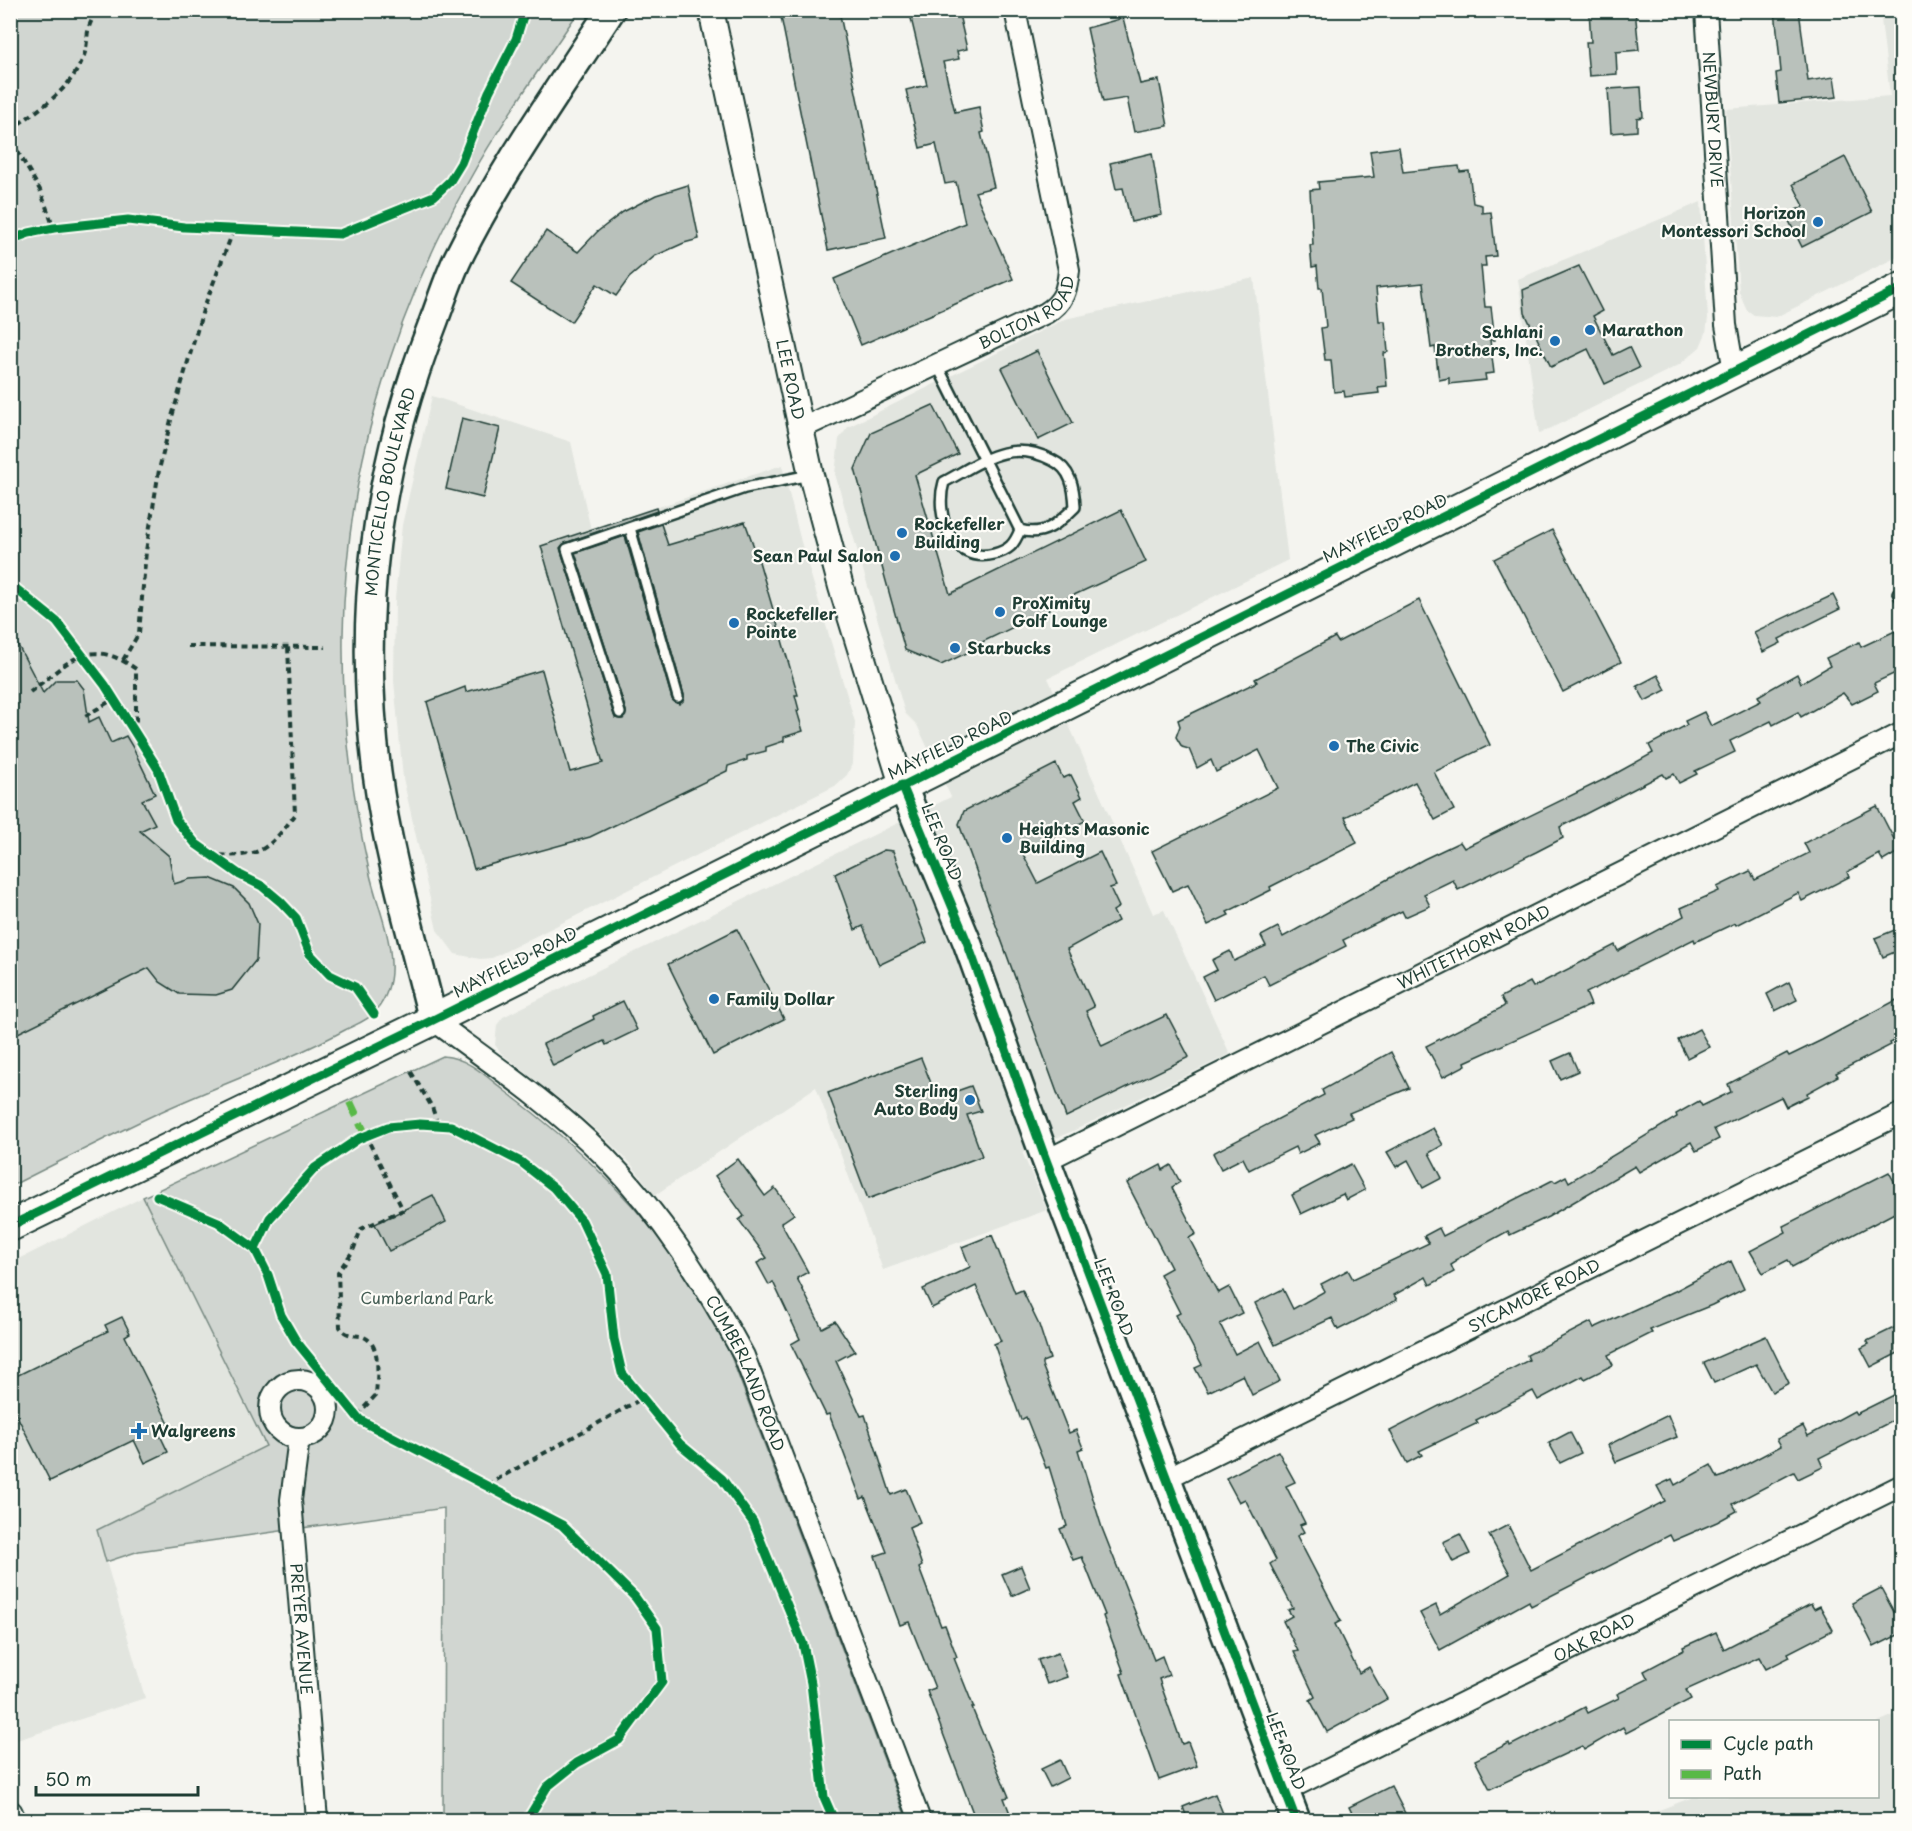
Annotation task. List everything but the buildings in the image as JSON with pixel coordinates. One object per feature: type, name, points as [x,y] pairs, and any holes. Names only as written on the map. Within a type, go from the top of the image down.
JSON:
[{"type":"main road","name":"MONTICELLO BOULEVARD","points":[[433,1020],[384,819],[371,718],[369,660],[372,558],[388,465],[403,405],[457,260],[494,190],[611,10]]},
{"type":"main road","name":"MAYFIELD ROAD","points":[[10,1226],[433,1020],[1902,288]]},
{"type":"main road","name":"LEE ROAD","points":[[902,785],[967,942],[1296,1821]]},
{"type":"street","name":"LEE ROAD","points":[[711,10],[811,475],[841,587],[902,785]]},
{"type":"street","name":"BOLTON ROAD","points":[[800,429],[1046,313],[1057,306],[1067,291],[1069,270],[1015,10]]},
{"type":"street","name":"NEWBURY DRIVE","points":[[1706,10],[1726,325],[1734,371]]},
{"type":"street","name":"WHITETHORN ROAD","points":[[1047,1160],[1902,733]]},
{"type":"street","name":"CUMBERLAND ROAD","points":[[433,1020],[540,1099],[604,1156],[660,1221],[706,1288],[744,1356],[920,1821]]},
{"type":"street","name":"SYCAMORE ROAD","points":[[1167,1478],[1902,1113]]},
{"type":"street","name":"PREYER AVENUE","points":[[299,1438],[291,1500],[317,1821]]},
{"type":"street","name":"OAK ROAD","points":[[1285,1791],[1902,1485]]},
{"type":"street","points":[[10,1813],[13,1821]]},
{"type":"lane","points":[[937,365],[985,461],[1020,530],[1032,534],[1056,526],[1075,507],[1074,487],[1062,465],[1038,453],[1023,449],[1006,451],[985,461],[944,482],[940,495],[951,538],[963,552],[981,557],[1005,551],[1015,543],[1020,530]]},
{"type":"lane","points":[[620,713],[567,549],[745,488],[811,475]]},
{"type":"lane","points":[[630,528],[678,697]]},
{"type":"path","points":[[10,130],[67,86],[84,57],[90,21],[99,10]]},
{"type":"path","points":[[10,143],[14,145],[40,190],[50,229],[64,227]]},
{"type":"path","points":[[123,660],[139,633],[146,551],[159,470],[199,320],[229,229],[245,230]]},
{"type":"path","points":[[188,646],[326,647]]},
{"type":"path","points":[[207,852],[242,856],[256,853],[271,845],[295,815],[288,646]]},
{"type":"path","points":[[30,692],[81,653],[99,654],[123,660],[136,669],[136,733]]},
{"type":"path","points":[[85,716],[117,703],[142,742]]},
{"type":"path","points":[[207,852],[226,866]]},
{"type":"path","points":[[411,1072],[432,1107],[438,1125]]},
{"type":"path","points":[[255,1249],[270,1218],[315,1168],[366,1136],[388,1127],[451,1126],[521,1162],[554,1188],[582,1221],[607,1274],[614,1339],[622,1373],[680,1444],[722,1479],[753,1522],[803,1644],[811,1683],[824,1797],[834,1821]]},
{"type":"path","points":[[357,1415],[376,1395],[376,1354],[373,1344],[368,1339],[347,1334],[340,1327],[338,1272],[353,1251],[361,1229],[403,1210],[366,1136]]},
{"type":"path","points":[[157,1196],[218,1222],[255,1249],[268,1275],[281,1315],[296,1341],[360,1420],[561,1525],[635,1597],[657,1628],[662,1682],[619,1740],[577,1763],[548,1787],[527,1821]]},
{"type":"path","points":[[486,1485],[643,1398]]},
{"type":"shaded area","name":"Horizon Montessori School","points":[[1880,11],[1901,11],[1901,177],[1897,150],[1902,189],[1901,255],[1776,317],[1754,315],[1747,310],[1739,292],[1726,109],[1890,96]]},
{"type":"shaded area","points":[[1701,202],[1708,318],[1706,333],[1700,347],[1679,365],[1539,434],[1518,279]]},
{"type":"shaded area","points":[[1254,278],[1288,560],[1048,678],[1153,914],[1164,910],[1230,1054],[1073,1131],[1022,1152],[1047,1210],[883,1270],[816,1087],[655,1195],[631,1164],[603,1136],[501,1053],[495,1045],[497,1025],[503,1017],[951,797],[917,725],[905,713],[835,474],[839,439],[848,427],[1065,319]]},
{"type":"shaded area","points":[[432,396],[571,442],[591,530],[782,465],[801,542],[855,722],[853,762],[847,775],[835,786],[492,958],[480,959],[455,954],[437,930],[403,778],[394,681],[395,599],[402,525]]},
{"type":"shaded area","points":[[143,1197],[266,1447],[97,1529],[145,1698],[11,1742],[11,1263]]},
{"type":"shaded area","points":[[1901,1712],[1901,1820],[1633,1820],[1690,1798],[1879,1798],[1879,1722]]},
{"type":"green space","points":[[10,11],[579,11],[493,140],[440,236],[415,290],[394,346],[363,459],[352,518],[346,576],[343,635],[344,694],[357,812],[390,951],[391,976],[383,1000],[370,1017],[322,1042],[156,1114],[11,1186]]},
{"type":"green space","name":"Cumberland Park","points":[[443,1056],[461,1060],[484,1074],[559,1134],[585,1158],[634,1208],[677,1262],[701,1299],[729,1351],[907,1820],[443,1820],[444,1508],[139,1551],[106,1562],[97,1530],[266,1446],[143,1197]]},
{"type":"marked path","points":[[350,1102],[366,1136]]},
{"type":"cycle path","points":[[10,240],[54,228],[128,220],[184,227],[340,234],[434,196],[450,181],[461,163],[489,92],[516,39],[525,10]]},
{"type":"cycle path","points":[[10,1226],[433,1020],[1902,288]]},
{"type":"cycle path","points":[[10,584],[57,622],[105,685],[158,769],[176,820],[196,844],[240,875],[262,886],[281,902],[296,918],[310,954],[330,975],[355,987],[374,1014]]},
{"type":"cycle path","points":[[902,785],[967,942],[1043,1152],[1296,1820]]},
{"type":"cycle path","points":[[527,1820],[547,1787],[577,1763],[619,1740],[662,1682],[657,1628],[635,1597],[562,1525],[360,1420],[296,1341],[281,1315],[268,1275],[255,1249],[270,1218],[315,1168],[358,1139],[388,1127],[420,1124],[451,1126],[521,1162],[554,1188],[582,1221],[607,1274],[614,1339],[622,1373],[680,1444],[722,1479],[753,1522],[803,1644],[811,1683],[824,1797],[834,1820]]},
{"type":"cycle path","points":[[157,1196],[218,1222],[255,1249]]},
{"type":"place","name":"Horizon Montessori School","points":[[1818,222]]},
{"type":"place","name":"Marathon","points":[[1590,330]]},
{"type":"place","name":"Sahlani Brothers, Inc.","points":[[1555,341]]},
{"type":"place","name":"Rockefeller Building","points":[[902,533]]},
{"type":"place","name":"Sean Paul Salon","points":[[895,556]]},
{"type":"place","name":"ProXimity Golf Lounge","points":[[1000,612]]},
{"type":"place","name":"Rockefeller Pointe","points":[[734,623]]},
{"type":"place","name":"Starbucks","points":[[955,648]]},
{"type":"place","name":"The Civic","points":[[1334,746]]},
{"type":"place","name":"Heights Masonic Building","points":[[1007,838]]},
{"type":"place","name":"Family Dollar","points":[[714,999]]},
{"type":"place","name":"Sterling Auto Body","points":[[970,1100]]},
{"type":"place","name":"Walgreens","points":[[139,1431]]}]
